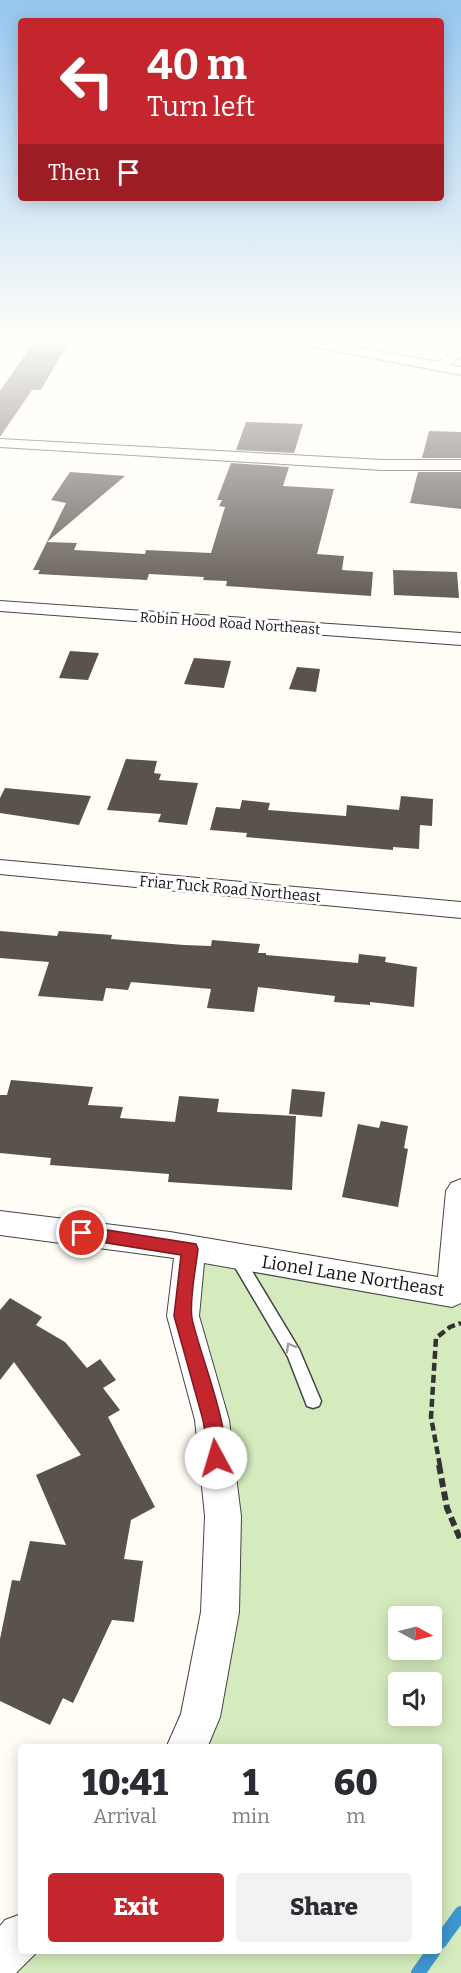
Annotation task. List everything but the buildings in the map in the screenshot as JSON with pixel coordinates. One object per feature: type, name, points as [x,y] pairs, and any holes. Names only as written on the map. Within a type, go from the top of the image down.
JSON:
[{"type":"street","points":[[0,443],[382,465],[461,465]]},
{"type":"street","name":"Robin Hood Road Northeast","points":[[0,606],[461,639]]},
{"type":"street","name":"Friar Tuck Road Northeast","points":[[0,867],[461,910]]},
{"type":"street","name":"Lionel Lane Northeast","points":[[0,1223],[59,1229],[190,1249],[452,1293],[461,1191]]},
{"type":"street","points":[[188,1744],[200,1717],[219,1612],[223,1516],[212,1420],[183,1316],[190,1249]]},
{"type":"street","points":[[0,1958],[18,1939]]},
{"type":"lane","points":[[236,1257],[294,1354],[313,1401]]},
{"type":"path","points":[[461,1323],[450,1327],[436,1338],[431,1417],[447,1508],[461,1541]]},
{"type":"green space","points":[[201,1244],[461,1294],[461,1973],[0,1973],[0,1944],[18,1951],[18,1954],[442,1954],[442,1744],[169,1744],[230,1565],[198,1351]]},
{"type":"waterway","points":[[442,1939],[461,1913]]},
{"type":"waterway","points":[[418,1973],[432,1954]]},
{"type":"route","points":[[82,1233],[190,1249],[183,1316],[212,1420],[216,1458]]}]
